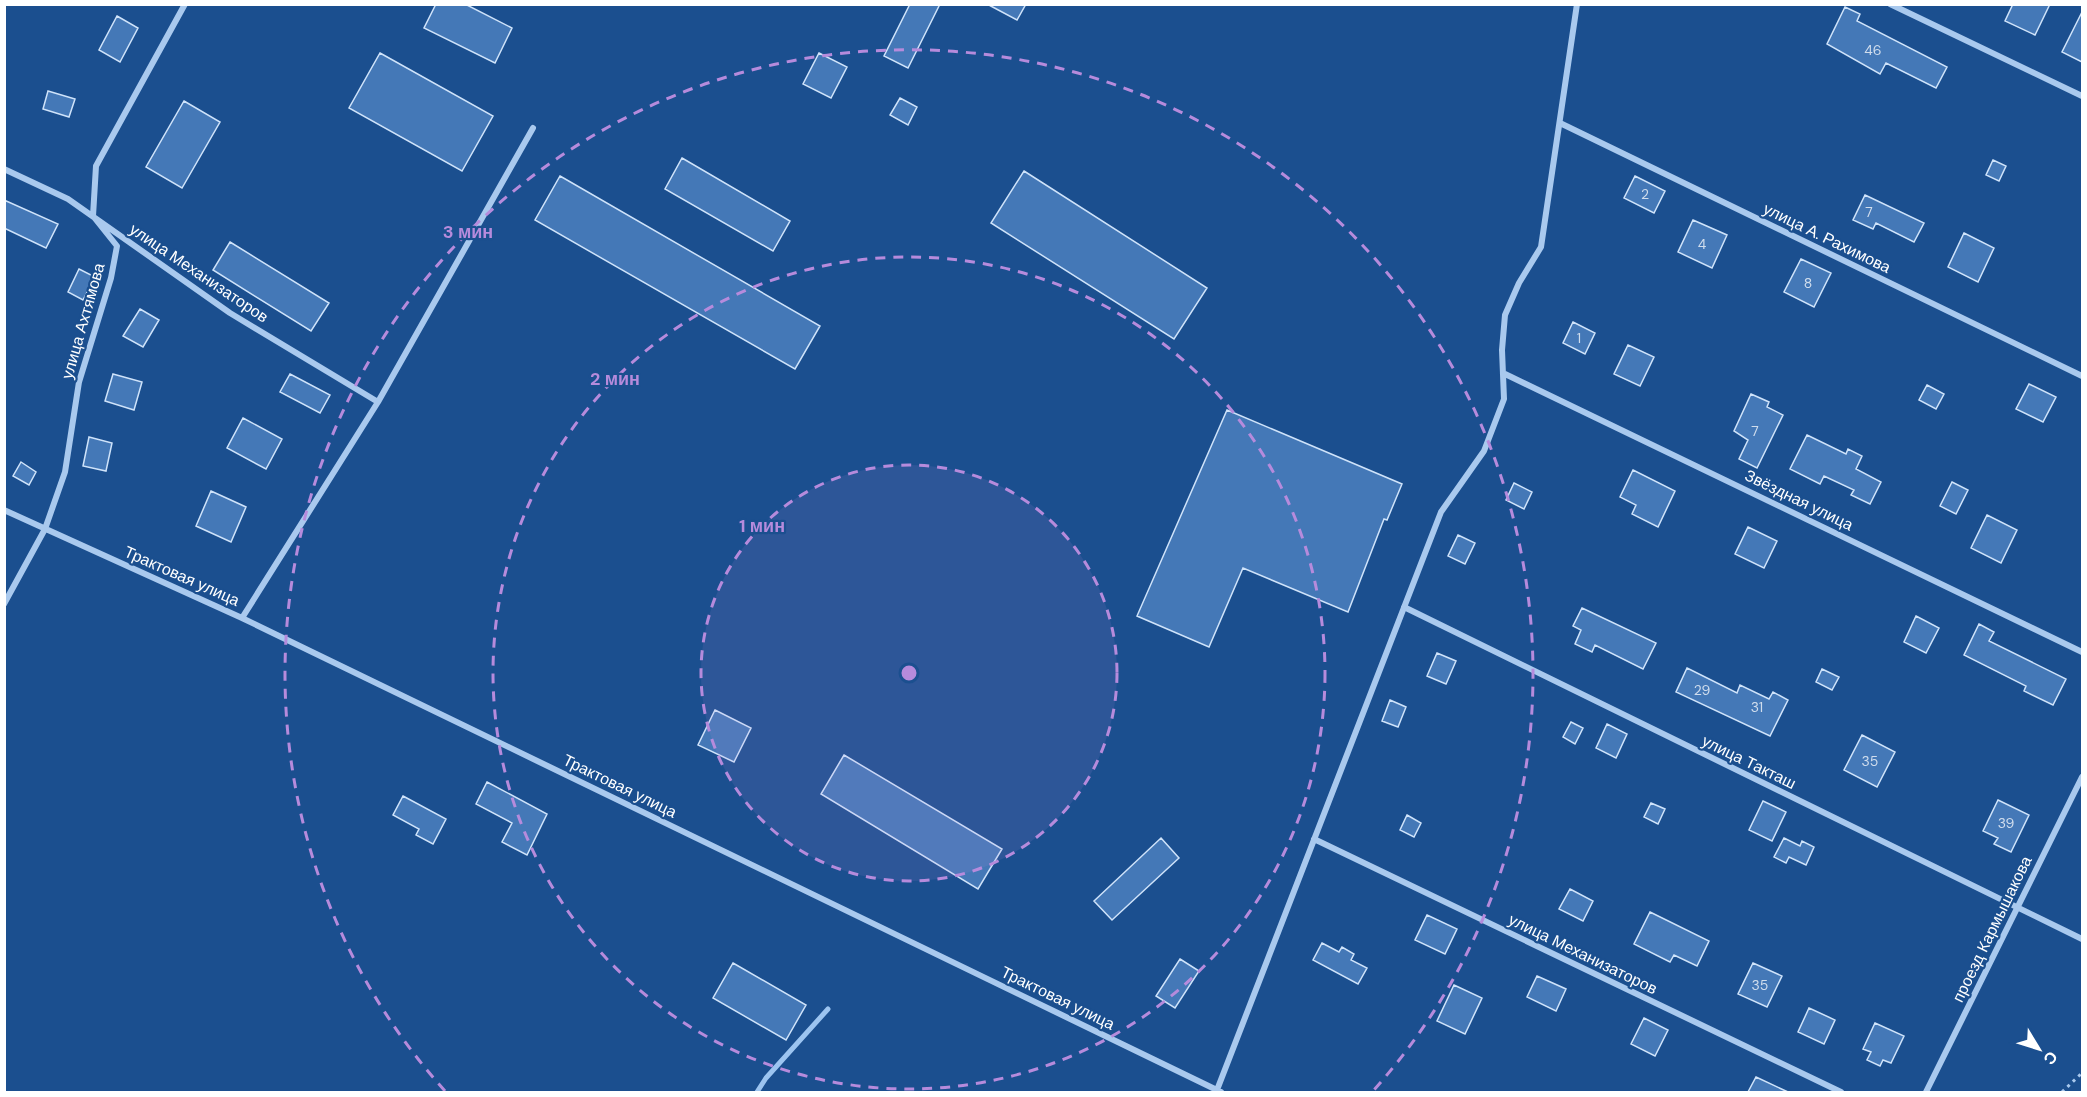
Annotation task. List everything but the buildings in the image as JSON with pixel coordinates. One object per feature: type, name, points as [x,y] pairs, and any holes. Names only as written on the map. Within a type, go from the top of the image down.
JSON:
[{"type":"street","points":[[93,216],[96,166],[185,4]]},
{"type":"street","points":[[1219,1091],[1441,512],[1484,451],[1504,399],[1505,315],[1519,283],[1541,246],[1577,4]]},
{"type":"street","points":[[1890,4],[2082,96]]},
{"type":"street","name":"улица А. Рахимова","points":[[1560,123],[2082,376]]},
{"type":"street","points":[[242,618],[378,402],[533,128]]},
{"type":"street","name":"улица Механизаторов","points":[[4,169],[68,200],[230,314],[378,402]]},
{"type":"street","name":"улица Ахтямова","points":[[45,529],[65,472],[80,382],[111,278],[117,246],[93,216]]},
{"type":"street","name":"Звёздная улица","points":[[1503,374],[2082,652]]},
{"type":"street","name":"Трактовая улица","points":[[4,510],[242,618],[1219,1091]]},
{"type":"street","points":[[4,604],[45,529]]},
{"type":"street","name":"улица Такташ","points":[[1404,607],[2082,939]]},
{"type":"street","name":"проезд Кармышакова","points":[[1926,1092],[2082,777]]},
{"type":"street","name":"улица Механизаторов","points":[[1314,839],[1840,1092]]},
{"type":"path","points":[[2062,1092],[2082,1073]]},
{"type":"waterway","points":[[757,1092],[766,1078],[828,1009]]}]
